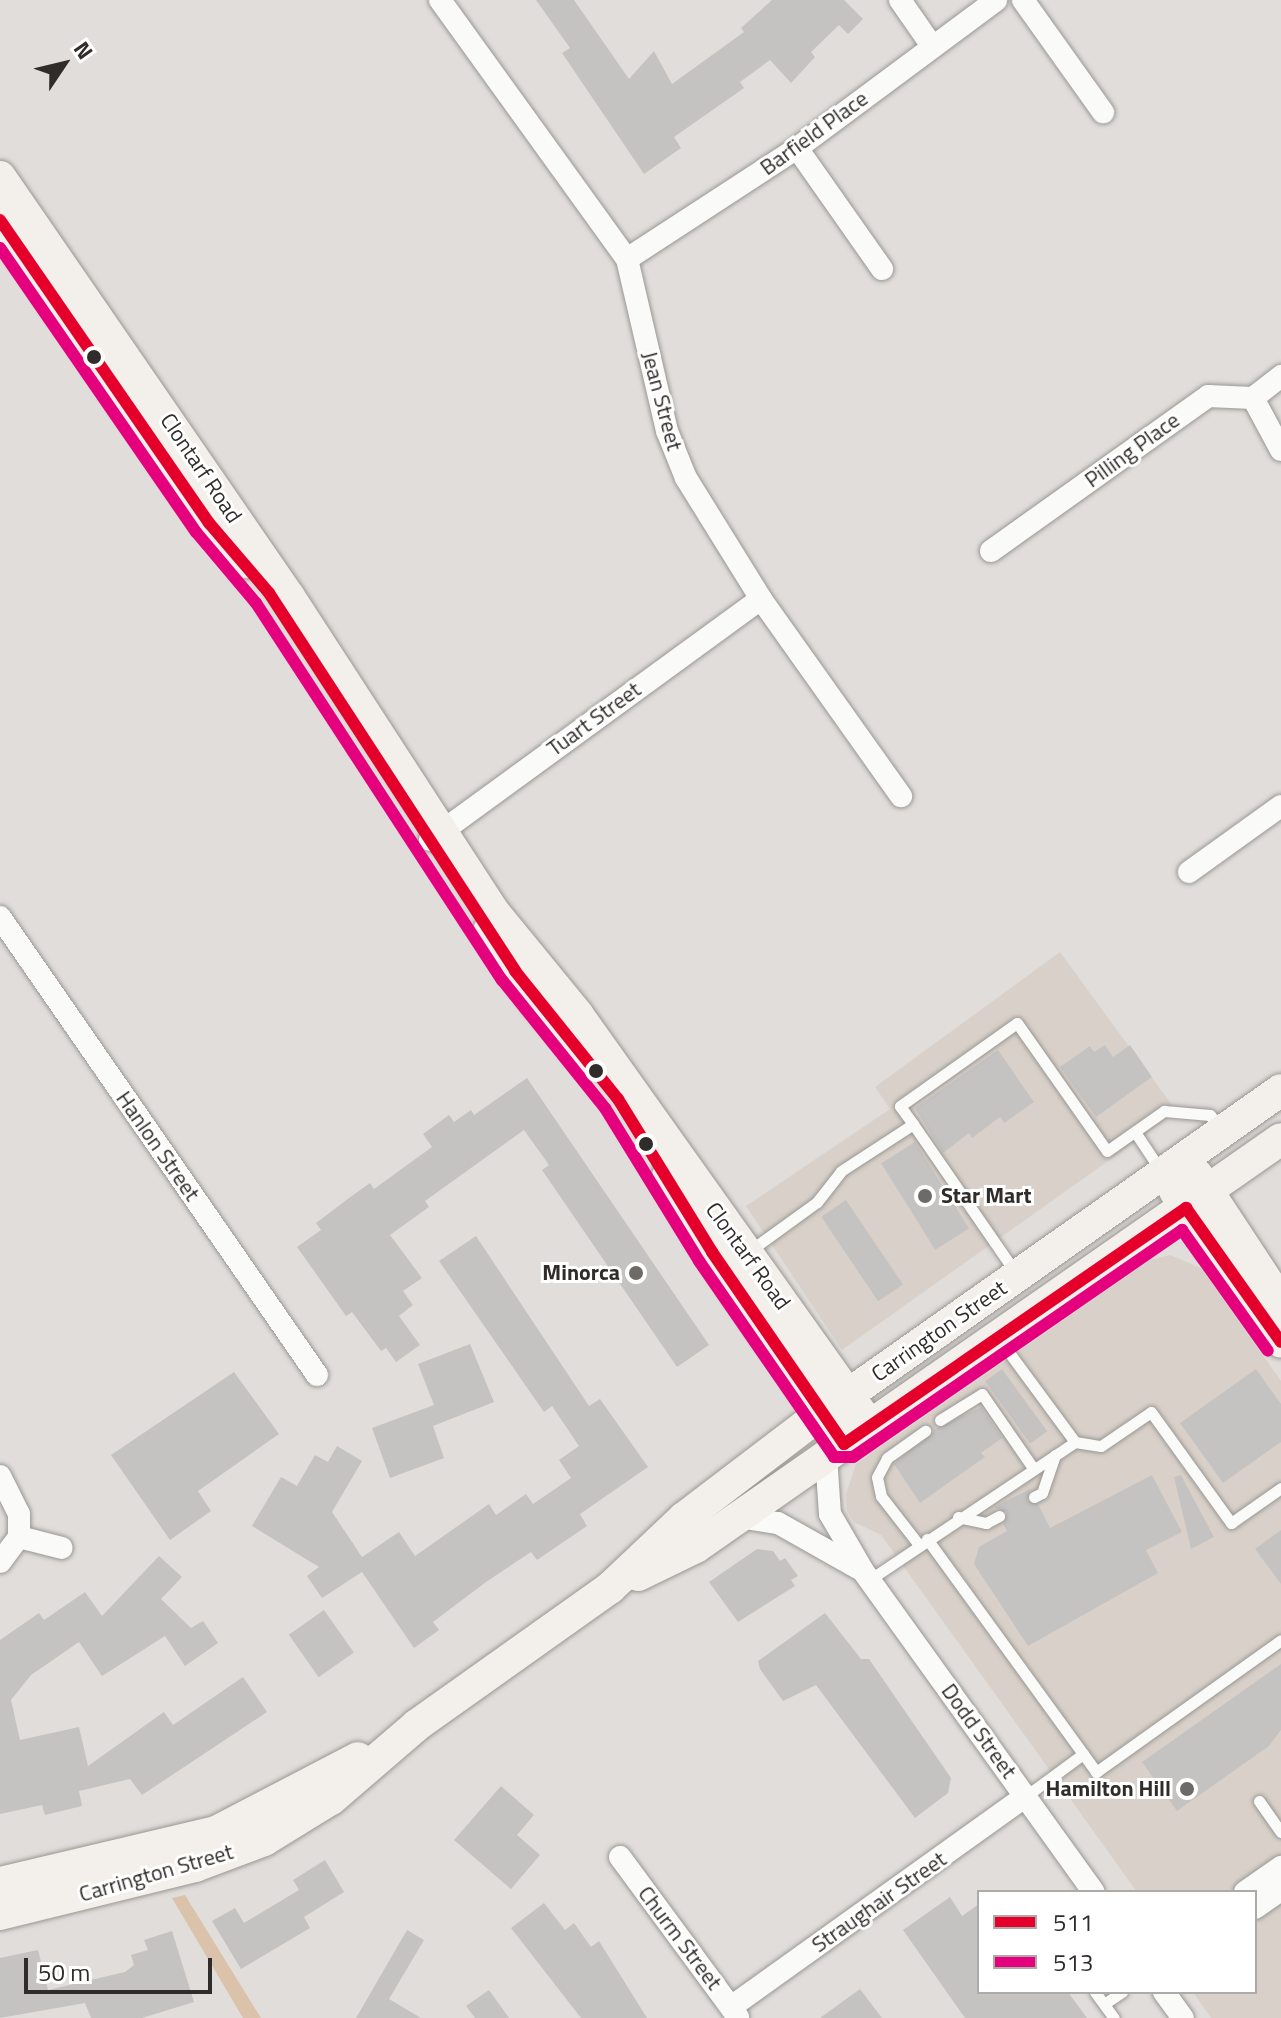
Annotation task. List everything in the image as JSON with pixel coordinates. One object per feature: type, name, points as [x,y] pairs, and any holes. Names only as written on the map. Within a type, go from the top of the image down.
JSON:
[{"type":"main road","name":"Clontarf Road","points":[[0,177],[298,610],[537,1001],[618,1099],[712,1252],[822,1413],[847,1442]]},
{"type":"main road","name":"Clontarf Road","points":[[0,220],[209,523],[269,593],[434,837],[747,1253],[848,1394],[847,1442]]},
{"type":"main road","name":"Carrington Street","points":[[0,1914],[195,1866],[264,1840],[331,1799],[417,1725],[610,1588],[684,1518],[822,1413],[1175,1168],[1281,1090]]},
{"type":"main road","name":"Carrington Street","points":[[610,1588],[696,1547],[1198,1200],[1281,1139]]},
{"type":"main road","points":[[1175,1168],[1281,1303]]},
{"type":"main road","points":[[1198,1200],[1281,1342]]},
{"type":"main road","name":"Carrington Street","points":[[0,1883],[216,1832],[417,1725]]},
{"type":"street","name":"Jean Street","points":[[440,0],[627,259],[675,455],[761,599],[901,796]]},
{"type":"street","points":[[900,0],[932,46]]},
{"type":"street","name":"Barfield Place","points":[[627,259],[797,148],[996,0]]},
{"type":"street","points":[[1023,0],[1103,112]]},
{"type":"street","points":[[797,148],[882,269]]},
{"type":"street","points":[[1281,376],[1253,398],[1281,450]]},
{"type":"street","name":"Pilling Place","points":[[991,551],[1208,396],[1253,398]]},
{"type":"street","name":"Tuart Street","points":[[434,837],[761,599]]},
{"type":"street","points":[[1189,872],[1281,806]]},
{"type":"street","name":"Hanlon Street","points":[[0,917],[317,1375]]},
{"type":"street","name":"Dodd Street","points":[[847,1442],[830,1514],[866,1576],[1093,1890]]},
{"type":"street","points":[[0,1476],[19,1514],[19,1537],[0,1562]]},
{"type":"street","name":"Dodd Street","points":[[739,1517],[778,1523],[866,1576]]},
{"type":"street","points":[[19,1537],[62,1548]]},
{"type":"street","name":"Straughair Street","points":[[735,2012],[1026,1796]]},
{"type":"street","name":"Churm Street","points":[[620,1857],[735,2012]]},
{"type":"street","points":[[1248,1890],[1281,1867]]},
{"type":"street","points":[[1257,1907],[1281,1890]]},
{"type":"street","points":[[1165,1994],[1183,2018]]},
{"type":"lane","points":[[1018,1275],[900,1106],[1017,1023],[1107,1151],[1164,1111],[1210,1115],[1224,1133]]},
{"type":"lane","points":[[747,1253],[817,1202],[841,1171],[913,1124]]},
{"type":"lane","points":[[1135,1132],[1175,1168]]},
{"type":"lane","points":[[998,1338],[1075,1442]]},
{"type":"lane","points":[[940,1420],[982,1394],[1033,1468]]},
{"type":"lane","points":[[866,1576],[1075,1442],[1101,1446],[1151,1412],[1231,1523],[1281,1488]]},
{"type":"lane","points":[[925,1431],[887,1458],[877,1477],[881,1496],[923,1542],[1096,1772],[1281,1640]]},
{"type":"lane","points":[[1034,1497],[1042,1493],[1055,1454]]},
{"type":"lane","points":[[958,1517],[986,1523],[999,1516]]},
{"type":"lane","points":[[1026,1796],[1083,1754]]},
{"type":"lane","points":[[1259,1801],[1281,1832]]},
{"type":"lane","points":[[1096,1994],[1114,2018]]},
{"type":"lane","points":[[1104,2004],[1119,1994]]},
{"type":"shaded area","points":[[1060,952],[1177,1112],[842,1350],[746,1206],[890,1109],[875,1087]]},
{"type":"shaded area","points":[[1170,1255],[1201,1268],[1281,1381],[1281,2018],[1211,2018],[1194,1994],[1257,1994],[1257,1890],[1136,1890],[881,1535],[854,1522],[847,1511],[846,1494],[856,1464],[1150,1260]]},
{"type":"shaded area","points":[[185,1895],[261,2018],[243,2018],[172,1898]]},
{"type":"building","points":[[536,0],[574,0],[629,79],[654,51],[672,84],[744,32],[741,28],[772,0],[844,0],[863,19],[848,34],[839,25],[811,52],[815,57],[791,83],[770,60],[740,82],[744,88],[674,137],[681,148],[644,174],[562,53],[570,48]]},
{"type":"building","points":[[1105,1045],[1113,1057],[1130,1045],[1152,1077],[1096,1117],[1060,1067],[1090,1046],[1094,1052]]},
{"type":"building","points":[[998,1050],[1034,1102],[1004,1123],[1000,1117],[972,1138],[969,1133],[943,1153],[915,1108]]},
{"type":"building","points":[[527,1078],[709,1345],[677,1367],[542,1170],[549,1165],[524,1130],[425,1201],[429,1207],[390,1235],[422,1278],[403,1291],[413,1305],[399,1316],[420,1345],[396,1362],[386,1348],[381,1351],[352,1312],[346,1316],[297,1247],[321,1230],[316,1223],[349,1198],[370,1183],[374,1189],[432,1147],[423,1134],[449,1115],[454,1122],[471,1110],[474,1115]]},
{"type":"building","name":"Star Mart","points":[[915,1142],[969,1229],[935,1250],[881,1163]]},
{"type":"building","points":[[846,1200],[903,1285],[878,1301],[821,1217]]},
{"type":"building","points":[[476,1236],[589,1406],[600,1399],[648,1467],[580,1514],[587,1526],[537,1560],[531,1552],[486,1582],[433,1622],[439,1630],[414,1648],[362,1572],[322,1598],[307,1576],[319,1567],[252,1526],[281,1477],[297,1486],[315,1455],[328,1462],[337,1446],[362,1461],[332,1512],[362,1557],[399,1532],[415,1556],[489,1504],[496,1515],[526,1494],[533,1504],[571,1478],[559,1460],[579,1446],[552,1406],[544,1412],[439,1261]]},
{"type":"building","points":[[470,1344],[494,1402],[433,1426],[444,1458],[390,1478],[372,1428],[434,1405],[418,1364]]},
{"type":"building","points":[[1002,1369],[1047,1431],[1030,1444],[985,1381]]},
{"type":"building","points":[[1256,1369],[1281,1404],[1281,1442],[1223,1483],[1180,1423]]},
{"type":"building","points":[[234,1372],[279,1434],[198,1491],[211,1511],[170,1540],[111,1455]]},
{"type":"building","points":[[981,1407],[1002,1438],[981,1453],[985,1457],[920,1503],[894,1464],[937,1428]]},
{"type":"building","points":[[1152,1475],[1182,1532],[1146,1550],[1158,1573],[1028,1646],[974,1564],[979,1547],[1007,1531],[1003,1524],[1007,1513],[994,1507],[1030,1489],[1027,1501],[1038,1504],[1050,1528]]},
{"type":"building","points":[[1181,1475],[1214,1537],[1191,1549],[1174,1477]]},
{"type":"building","points":[[1281,1530],[1281,1584],[1255,1549]]},
{"type":"building","points":[[757,1549],[773,1551],[780,1561],[785,1558],[798,1576],[791,1580],[795,1586],[738,1622],[709,1582]]},
{"type":"building","points":[[159,1556],[182,1577],[161,1599],[191,1628],[203,1621],[218,1643],[185,1666],[165,1636],[102,1676],[79,1642],[31,1675],[11,1700],[20,1740],[79,1727],[88,1766],[164,1712],[173,1725],[243,1677],[267,1712],[142,1795],[130,1779],[79,1791],[82,1806],[45,1815],[42,1805],[0,1814],[0,1640],[39,1613],[44,1620],[85,1592],[102,1616]]},
{"type":"building","points":[[324,1610],[354,1653],[319,1677],[289,1635]]},
{"type":"building","points":[[825,1613],[861,1659],[869,1659],[951,1778],[948,1793],[915,1818],[816,1685],[783,1701],[760,1669],[758,1661]]},
{"type":"building","points":[[1281,1664],[1281,1730],[1269,1746],[1177,1811],[1142,1762]]},
{"type":"building","points":[[501,1786],[534,1815],[517,1835],[540,1855],[511,1889],[454,1840]]},
{"type":"building","points":[[325,1860],[344,1892],[304,1917],[310,1928],[241,1969],[212,1921],[235,1908],[244,1923],[299,1890],[293,1880]]},
{"type":"building","points":[[950,1897],[962,1916],[977,1905],[977,1994],[1069,1994],[1087,2018],[965,2018],[903,1930]]},
{"type":"building","points":[[544,1903],[565,1930],[574,1923],[591,1947],[599,1941],[647,2018],[581,2018],[511,1928]]},
{"type":"building","points":[[407,1930],[424,1940],[389,1999],[421,2018],[356,2018]]},
{"type":"building","points":[[172,1931],[194,2002],[142,2018],[91,2018],[85,2003],[0,2018],[0,1958],[38,1950],[48,1990],[125,1972],[134,1965],[131,1955],[148,1950],[144,1940]]},
{"type":"building","points":[[860,1989],[882,2018],[820,2018]]},
{"type":"building","points":[[489,1990],[509,2018],[475,2018],[466,2006]]},
{"type":"transit line","name":"511","points":[[0,220],[209,523],[269,593],[515,971],[618,1099],[712,1252],[844,1444],[1186,1208],[1281,1342]]},
{"type":"transit line","name":"513","points":[[0,248],[196,532],[256,603],[502,980],[605,1108],[699,1261],[834,1457],[853,1457],[1182,1230],[1268,1351]]},
{"type":"place","name":"Star Mart","points":[[925,1196]]},
{"type":"place","name":"Minorca","points":[[636,1273]]},
{"type":"place","name":"Hamilton Hill","points":[[1187,1789]]}]
